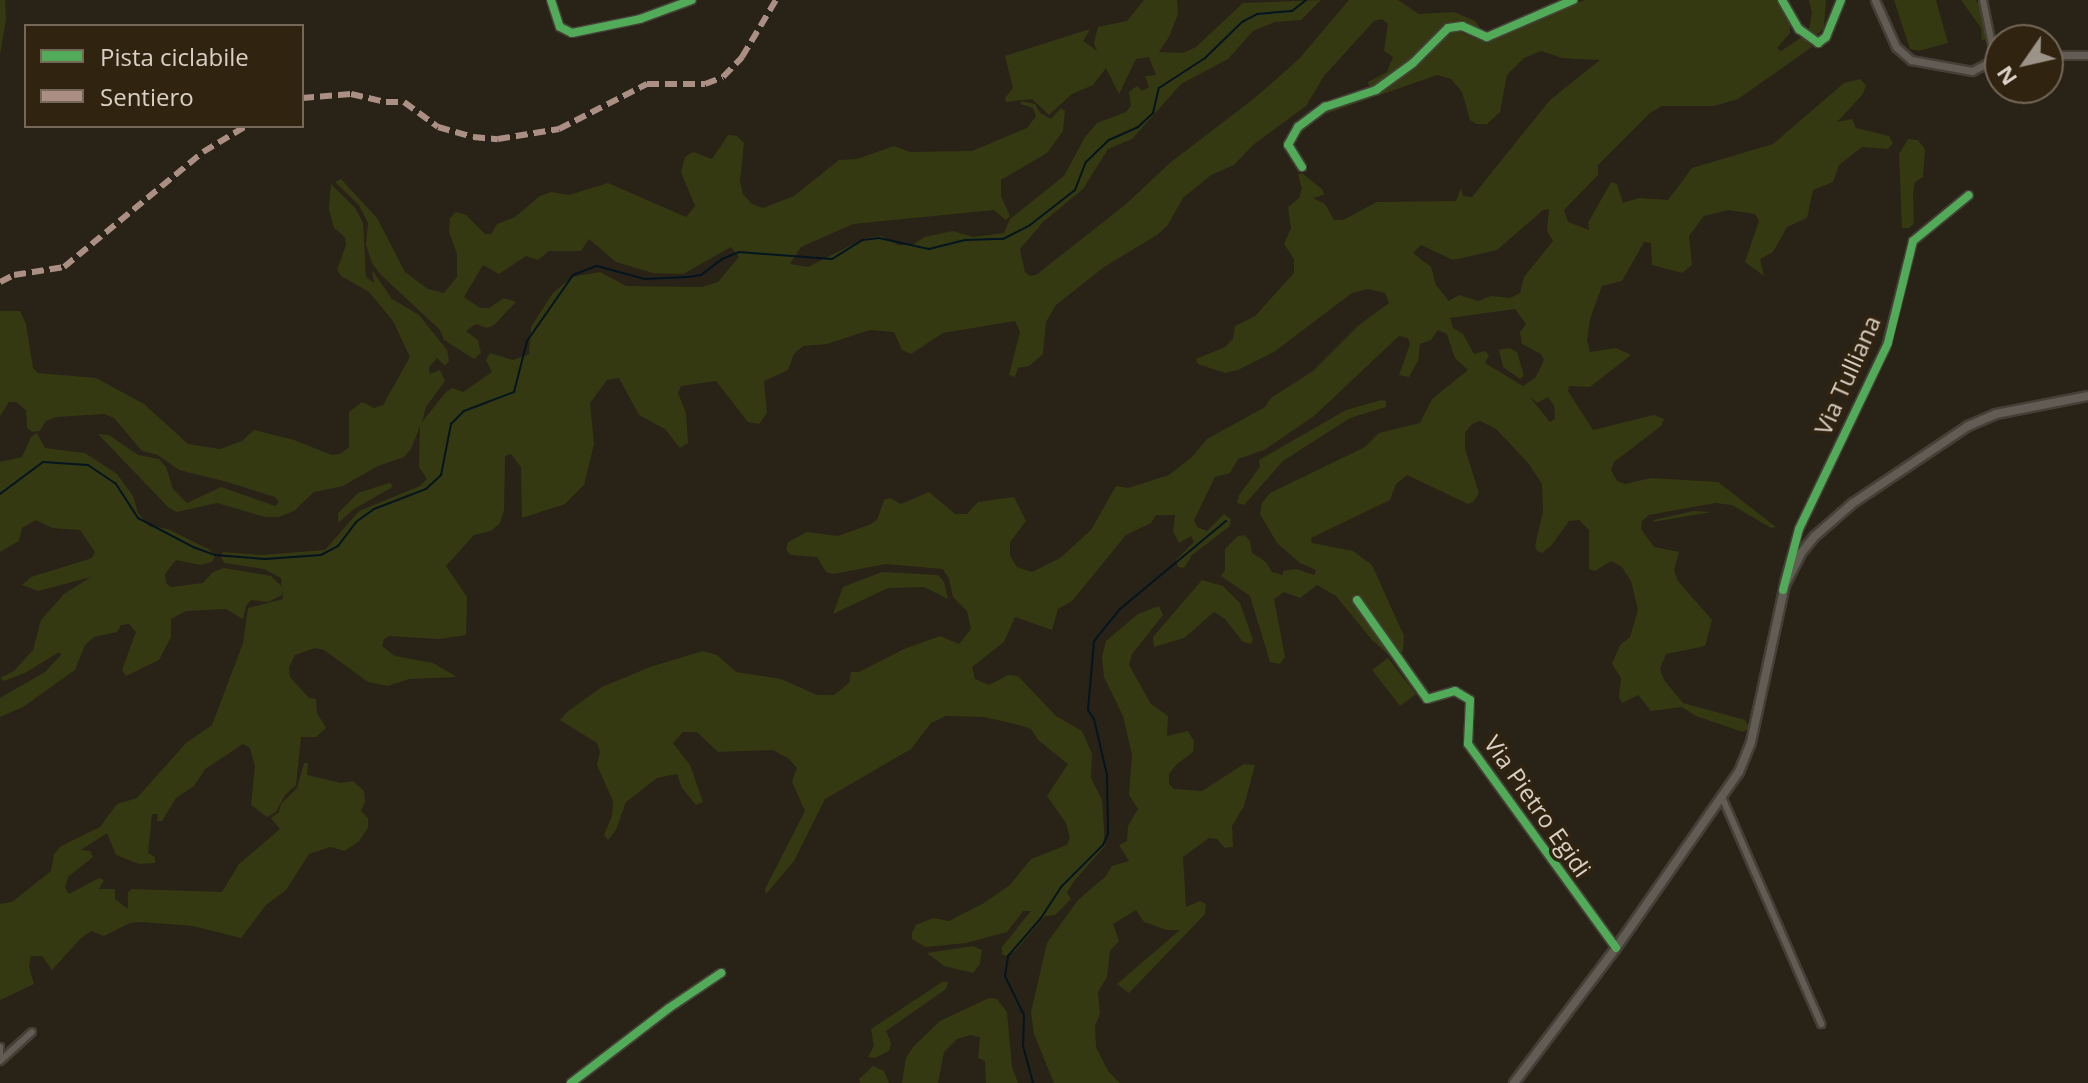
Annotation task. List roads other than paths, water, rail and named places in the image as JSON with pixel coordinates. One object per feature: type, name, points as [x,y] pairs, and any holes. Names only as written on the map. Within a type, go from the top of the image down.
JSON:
[{"type":"main road","points":[[1514,1083],[1616,948],[1739,772],[1751,742],[1783,590],[1801,553],[1830,521],[1968,426],[1996,414],[2088,396]]},
{"type":"street","points":[[551,0],[560,27],[572,33],[640,19],[692,0]]},
{"type":"street","points":[[1302,167],[1288,145],[1298,127],[1321,109],[1376,90],[1413,63],[1448,28],[1462,26],[1487,37],[1573,0]]},
{"type":"street","points":[[1782,0],[1799,29],[1818,43],[1826,37],[1841,0]]},
{"type":"street","points":[[1875,0],[1896,47],[1907,59],[1972,71],[1984,65]]},
{"type":"street","points":[[1983,0],[1989,24]]},
{"type":"street","points":[[2064,55],[2088,55]]},
{"type":"street","name":"Via Tulliana","points":[[1783,590],[1797,534],[1888,343],[1913,241],[1969,195]]},
{"type":"street","name":"Via Pietro Egidi","points":[[1357,600],[1427,699],[1455,691],[1470,700],[1469,747],[1616,948]]},
{"type":"street","points":[[1722,797],[1821,1024]]},
{"type":"street","points":[[571,1083],[669,1008],[721,973]]},
{"type":"street","points":[[0,1059],[32,1032]]},
{"type":"street","points":[[0,1047],[0,1059]]},
{"type":"waterway","points":[[0,494],[43,462],[88,465],[116,484],[138,518],[193,547],[215,555],[265,559],[321,555],[338,546],[356,522],[374,509],[426,489],[441,475],[451,424],[464,411],[514,392],[527,341],[573,275],[597,266],[645,279],[688,277],[701,275],[722,259],[739,252],[832,259],[862,240],[879,238],[929,249],[966,240],[1003,239],[1030,225],[1075,190],[1086,162],[1109,140],[1138,127],[1153,113],[1159,88],[1205,58],[1242,22],[1257,14],[1292,11],[1306,0]]},
{"type":"waterway","points":[[1033,1083],[1023,1045],[1024,1015],[1005,976],[1008,956],[1041,918],[1061,887],[1103,845],[1108,833],[1107,775],[1094,719],[1088,710],[1094,641],[1120,609],[1226,521]]}]
